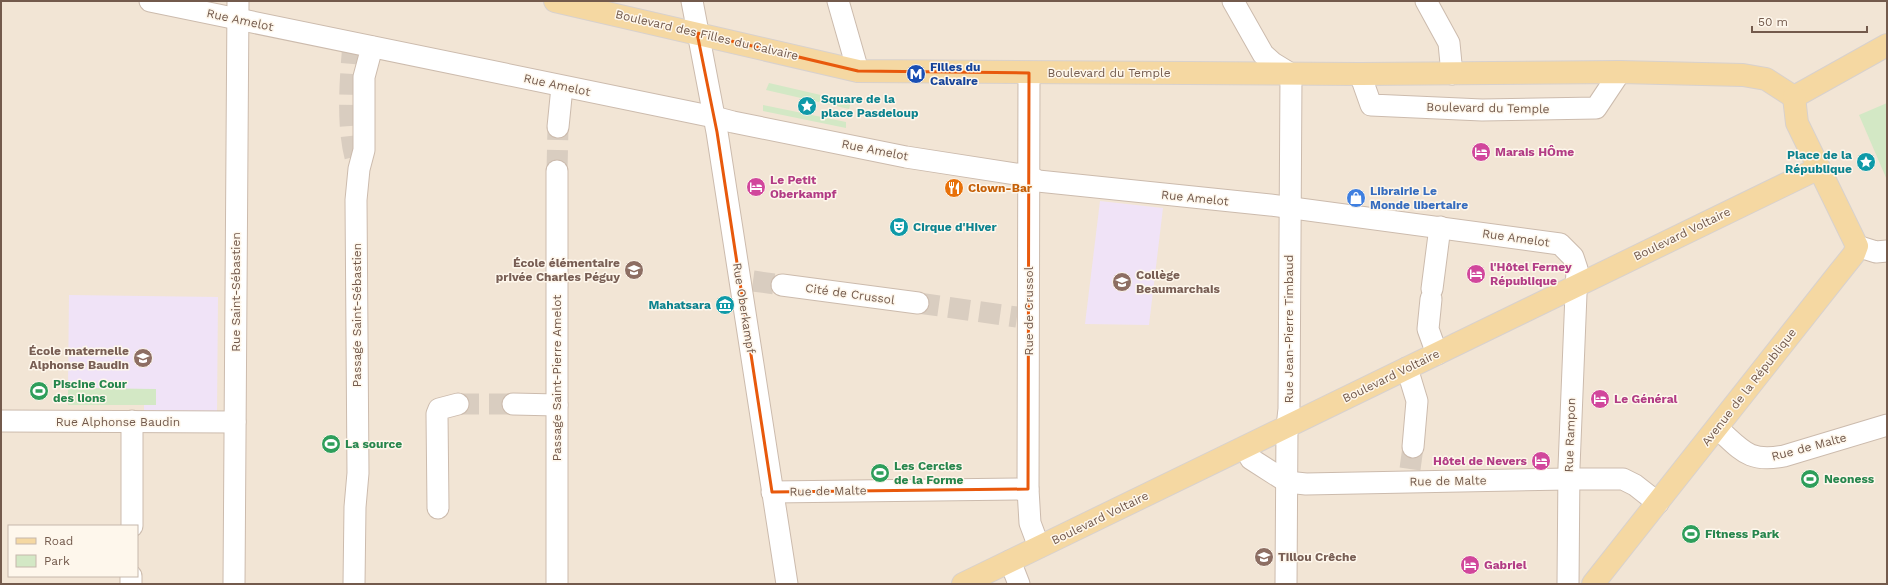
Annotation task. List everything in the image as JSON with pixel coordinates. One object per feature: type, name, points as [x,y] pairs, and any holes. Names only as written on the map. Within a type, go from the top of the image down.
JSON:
[{"type":"main road","name":"Boulevard des Filles du Calvaire","points":[[555,1],[858,71]]},
{"type":"main road","points":[[1857,246],[1797,123],[1794,97],[1887,44]]},
{"type":"main road","name":"Boulevard du Temple","points":[[858,71],[1291,74],[1620,72],[1757,76],[1766,78],[1794,97]]},
{"type":"main road","name":"Boulevard Voltaire","points":[[963,584],[1576,286],[1823,174]]},
{"type":"main road","name":"Avenue de la République","points":[[1593,584],[1854,254],[1857,246]]},
{"type":"street","name":"Rue Amelot","points":[[150,1],[238,10],[372,47],[898,155],[1029,176],[1038,181],[1290,208],[1560,244],[1573,257],[1577,269],[1576,286]]},
{"type":"street","name":"Rue Oberkampf","points":[[692,1],[714,117],[787,584]]},
{"type":"street","points":[[838,1],[858,71]]},
{"type":"street","points":[[1232,1],[1264,54],[1273,63],[1291,74]]},
{"type":"street","points":[[1426,1],[1449,43],[1452,74]]},
{"type":"street","name":"Rue Saint-Sébastien","points":[[234,584],[238,10]]},
{"type":"street","name":"Passage Saint-Sébastien","points":[[354,584],[355,507],[358,473],[356,200],[359,169],[364,150],[364,77],[372,47]]},
{"type":"street","name":"Boulevard du Temple","points":[[1360,74],[1371,105],[1482,110],[1596,108],[1620,72]]},
{"type":"street","name":"Rue de Crussol","points":[[1029,73],[1029,176],[1023,318],[1030,523],[1039,547]]},
{"type":"street","name":"Rue Jean-Pierre Timbaud","points":[[1286,584],[1287,426],[1289,410],[1291,74]]},
{"type":"street","points":[[558,127],[562,87]]},
{"type":"street","name":"Passage Saint-Pierre Amelot","points":[[557,171],[557,584]]},
{"type":"street","points":[[1437,354],[1428,329],[1440,227]]},
{"type":"street","points":[[1857,246],[1876,252],[1887,251]]},
{"type":"street","name":"Cité de Crussol","points":[[782,285],[918,303]]},
{"type":"street","name":"Rue Rampon","points":[[1568,584],[1568,479],[1576,286]]},
{"type":"street","points":[[1407,368],[1417,401],[1413,447]]},
{"type":"street","points":[[438,508],[437,414],[439,409],[458,404]]},
{"type":"street","points":[[513,404],[557,405]]},
{"type":"street","name":"Rue Alphonse Baudin","points":[[1,421],[235,422]]},
{"type":"street","points":[[132,421],[132,525]]},
{"type":"street","name":"Rue de Malte","points":[[1717,428],[1750,455],[1768,459],[1784,456],[1887,425]]},
{"type":"street","name":"Rue de Malte","points":[[1245,447],[1251,460],[1287,482],[1306,484],[1410,475],[1623,479],[1629,481],[1658,503]]},
{"type":"street","name":"Rue de Malte","points":[[772,492],[1028,489]]},
{"type":"street","points":[[1010,561],[1019,584]]},
{"type":"highlighted area","points":[[697,33],[858,71],[1029,73],[1028,489],[772,492],[717,132]]},
{"type":"shaded area","points":[[1,1],[1887,1],[1887,584],[1,584]]},
{"type":"shaded area","name":"Collège Beaumarchais","points":[[1100,201],[1163,208],[1149,325],[1085,324]]},
{"type":"shaded area","name":"École maternelle Alphonse Baudin","points":[[69,295],[218,297],[217,413],[144,414],[144,389],[68,388]]},
{"type":"green space","points":[[769,83],[851,102],[849,109],[766,90]]},
{"type":"green space","points":[[1887,103],[1887,180],[1859,115]]},
{"type":"green space","points":[[763,105],[846,122],[846,128],[763,111]]},
{"type":"green space","points":[[68,388],[156,389],[156,405],[68,405]]},
{"type":"tunnel","points":[[353,43],[350,90],[350,124],[359,169]]},
{"type":"tunnel","points":[[557,171],[558,127]]},
{"type":"tunnel","points":[[753,281],[782,285]]},
{"type":"tunnel","points":[[918,303],[1017,317]]},
{"type":"tunnel","points":[[458,404],[513,404]]},
{"type":"tunnel","points":[[1410,469],[1413,447]]},
{"type":"place","name":"Filles du Calvaire","points":[[916,74]]},
{"type":"place","name":"Square de la place Pasdeloup","points":[[807,106]]},
{"type":"place","name":"Marais HÔme","points":[[1481,152]]},
{"type":"place","name":"Place de la République","points":[[1866,162]]},
{"type":"place","name":"Le Petit Oberkampf","points":[[756,187]]},
{"type":"place","name":"Clown-Bar","points":[[954,188]]},
{"type":"place","name":"Librairie Le Monde libertaire","points":[[1356,198]]},
{"type":"place","name":"Cirque d'Hiver","points":[[899,227]]},
{"type":"place","name":"École élémentaire privée Charles Péguy","points":[[634,270]]},
{"type":"place","name":"l'Hôtel Ferney République","points":[[1476,274]]},
{"type":"place","name":"Collège Beaumarchais","points":[[1122,282]]},
{"type":"place","name":"Mahatsara","points":[[725,305]]},
{"type":"place","name":"École maternelle Alphonse Baudin","points":[[143,358]]},
{"type":"place","name":"Piscine Cour des lions","points":[[39,391]]},
{"type":"place","name":"Le Général","points":[[1600,399]]},
{"type":"place","name":"La source","points":[[331,444]]},
{"type":"place","name":"Hôtel de Nevers","points":[[1541,461]]},
{"type":"place","name":"Les Cercles de la Forme","points":[[880,473]]},
{"type":"place","name":"Neoness","points":[[1810,479]]},
{"type":"place","name":"Fitness Park","points":[[1691,534]]},
{"type":"place","name":"Tillou Crêche","points":[[1264,557]]},
{"type":"place","name":"Gabriel","points":[[1470,565]]}]
